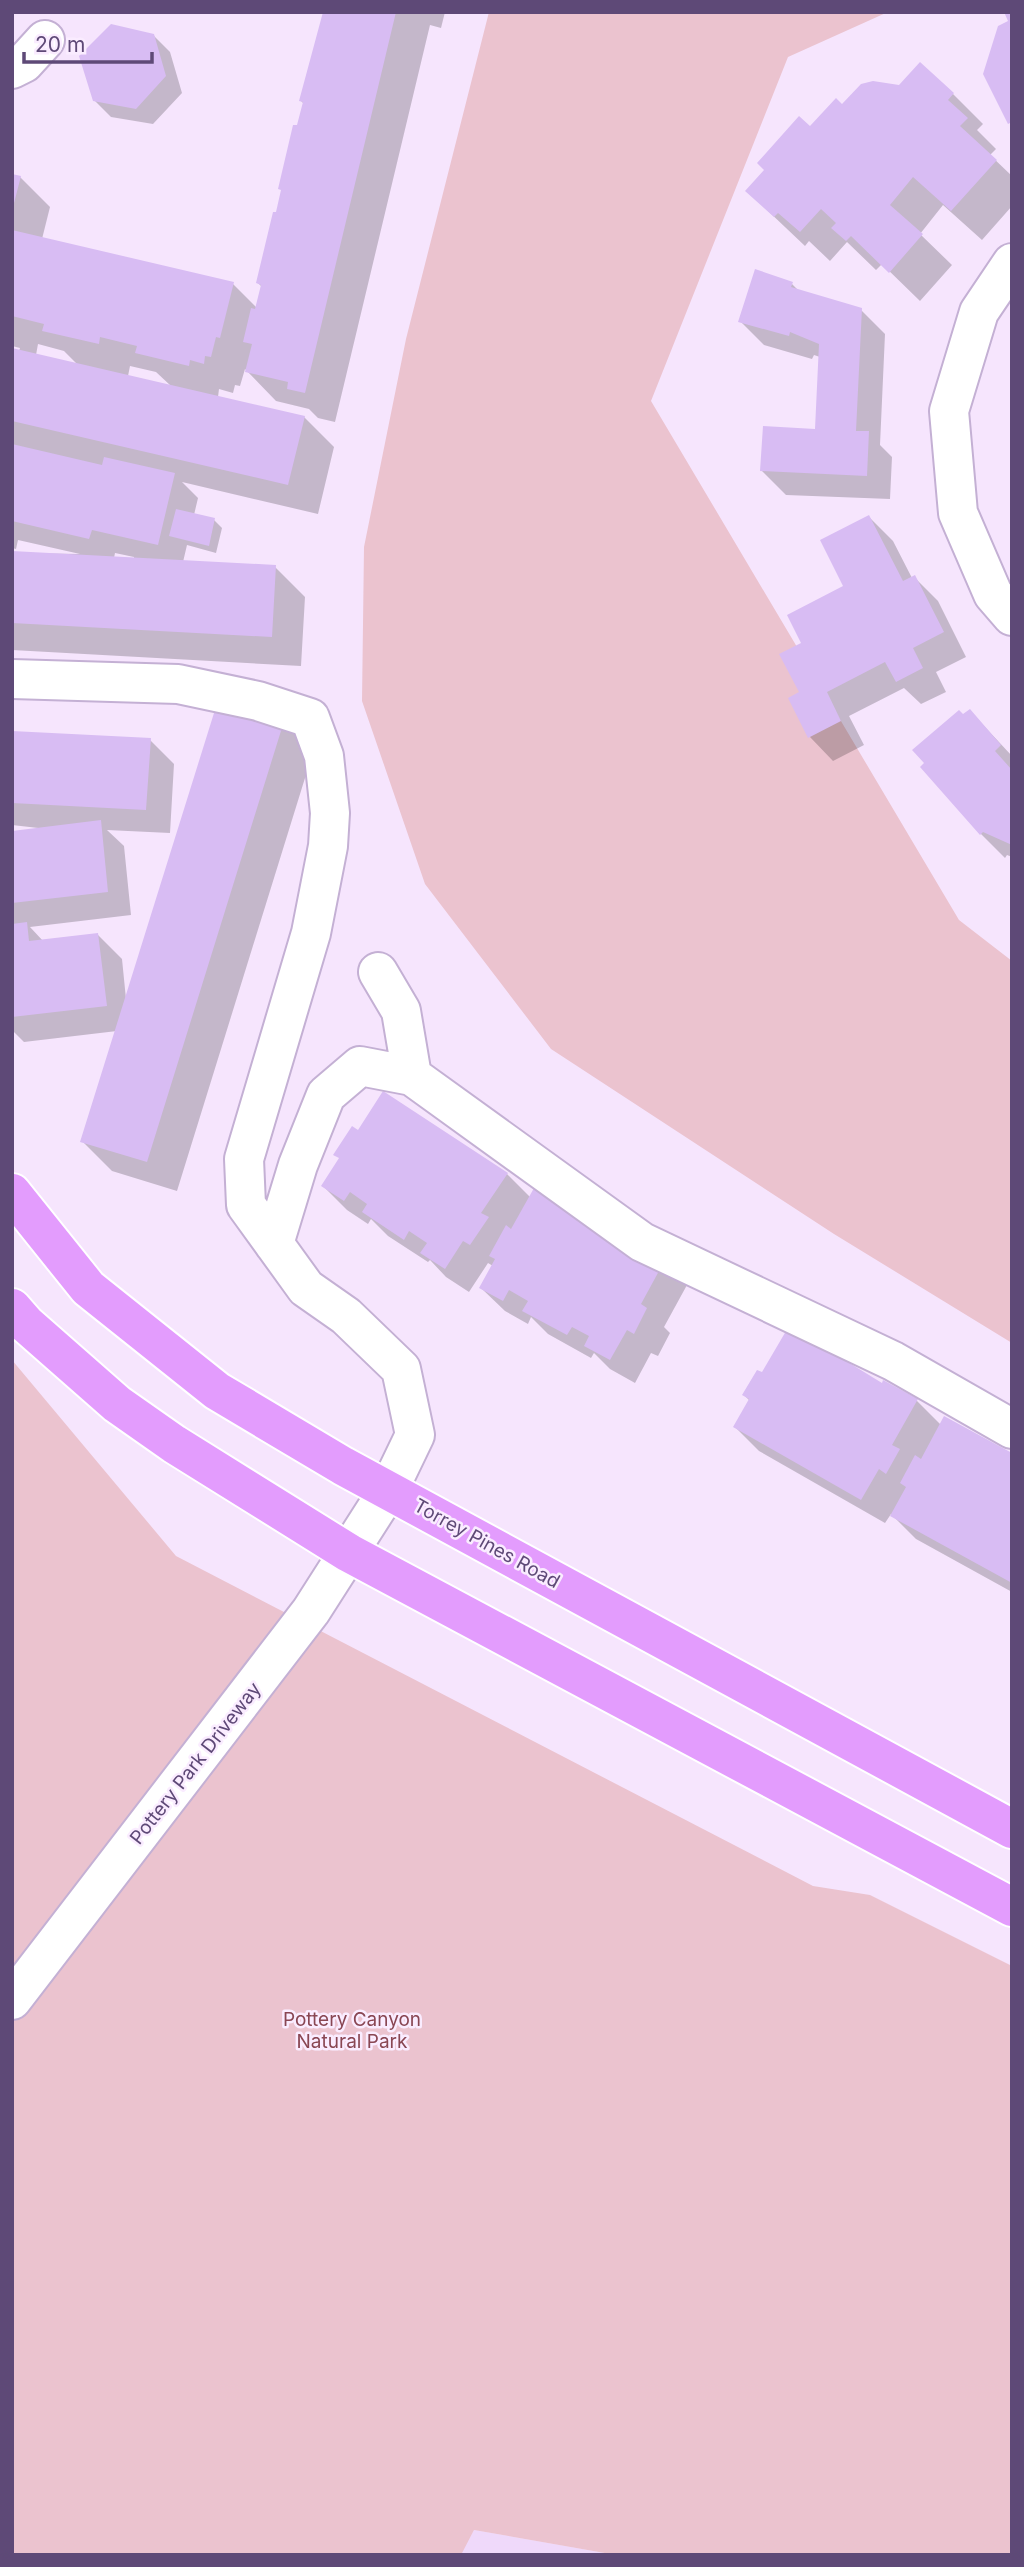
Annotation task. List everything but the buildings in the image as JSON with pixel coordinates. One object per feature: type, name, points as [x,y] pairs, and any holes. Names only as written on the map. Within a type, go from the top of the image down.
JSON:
[{"type":"main road","name":"Torrey Pines Road","points":[[12,1193],[88,1288],[217,1391],[343,1466],[379,1504],[1012,1829]]},
{"type":"main road","points":[[12,1308],[26,1324],[117,1404],[174,1444],[349,1553],[1012,1907]]},
{"type":"street","points":[[12,69],[24,63],[45,40]]},
{"type":"street","points":[[1012,264],[979,312],[949,411],[958,513],[993,594],[1012,616]]},
{"type":"street","name":"Pottery Park Driveway","points":[[12,679],[178,684],[258,701],[310,718],[324,756],[330,813],[328,846],[311,933],[244,1158],[246,1205],[306,1287],[346,1316],[401,1368],[415,1435],[379,1504],[311,1611],[12,2000]]},
{"type":"street","points":[[378,972],[401,1011],[412,1076]]},
{"type":"street","points":[[274,1244],[298,1165],[326,1095],[360,1066],[412,1076],[642,1242],[893,1361],[1012,1429]]},
{"type":"shaded area","points":[[474,2530],[616,2555],[460,2555]]},
{"type":"green space","points":[[489,12],[888,12],[788,57],[651,401],[959,920],[1012,961],[1012,1343],[834,1234],[551,1049],[425,884],[362,701],[364,547],[406,339]]},
{"type":"green space","name":"Pottery Canyon Natural Park","points":[[12,1360],[176,1556],[813,1886],[870,1895],[1012,1966],[1012,2555],[616,2555],[474,2530],[461,2555],[12,2555]]}]
